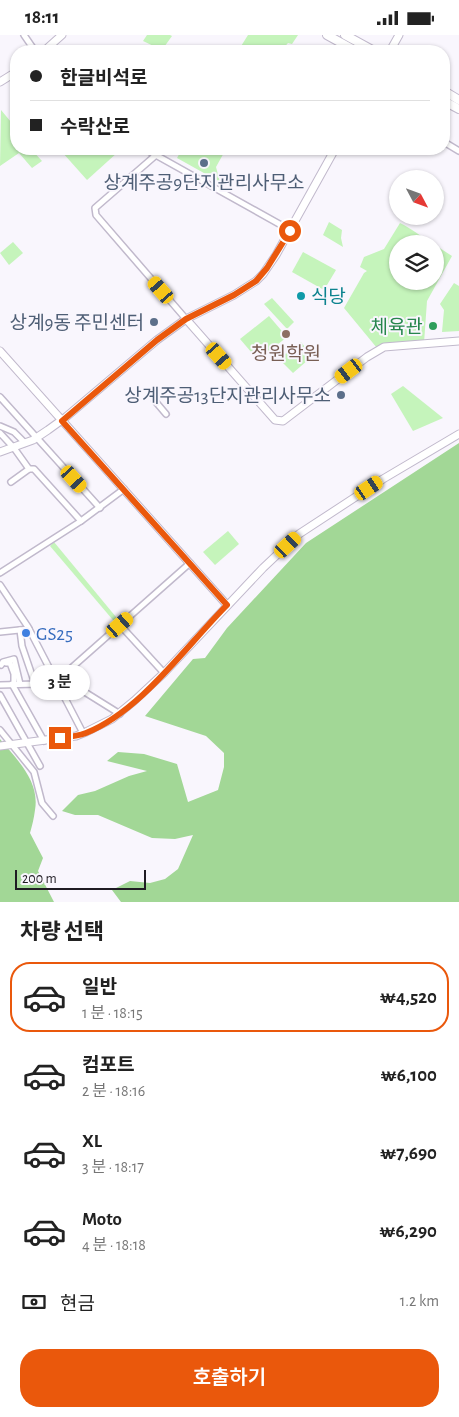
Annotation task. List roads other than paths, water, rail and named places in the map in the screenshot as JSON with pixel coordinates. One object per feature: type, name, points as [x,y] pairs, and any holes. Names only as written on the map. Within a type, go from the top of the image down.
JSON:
[{"type":"main road","points":[[327,35],[345,45]]},
{"type":"main road","points":[[345,35],[363,45]]},
{"type":"street","points":[[51,45],[62,35]]},
{"type":"street","points":[[290,231],[156,155],[95,208],[94,211],[275,420],[283,421],[367,357],[384,347],[459,341]]},
{"type":"street","points":[[0,452],[14,448],[37,437],[62,421],[157,340],[186,319],[234,295],[256,281],[267,268],[290,231],[332,155]]},
{"type":"street","points":[[0,351],[227,605]]},
{"type":"street","points":[[0,397],[100,508]]},
{"type":"street","points":[[155,401],[166,414]]},
{"type":"street","points":[[0,426],[14,432],[25,443]]},
{"type":"street","points":[[0,433],[29,469]]},
{"type":"street","points":[[0,746],[44,741],[83,733],[120,714],[164,673],[227,605],[299,534],[383,479],[459,434]]},
{"type":"street","points":[[11,482],[29,469],[34,469],[81,521]]},
{"type":"street","points":[[0,573],[81,521],[124,489]]},
{"type":"street","points":[[0,685],[35,684],[56,677],[69,670],[190,563]]},
{"type":"street","points":[[0,585],[29,629],[56,677],[83,733]]},
{"type":"street","points":[[120,625],[164,673]]},
{"type":"street","points":[[0,632],[29,629]]},
{"type":"street","points":[[20,630],[22,646],[35,684]]},
{"type":"street","points":[[20,684],[14,659],[3,662],[1,665],[10,663],[14,674],[13,684],[44,741]]},
{"type":"street","points":[[56,677],[120,714]]},
{"type":"street","points":[[0,695],[40,766]]},
{"type":"street","points":[[0,730],[34,772],[42,803],[53,816]]},
{"type":"place","name":"상계주공9단지관리사무소","points":[[204,163]]},
{"type":"place","name":"식당","points":[[301,296]]},
{"type":"place","name":"상계9동 주민센터","points":[[154,322]]},
{"type":"place","name":"체육관","points":[[433,326]]},
{"type":"place","name":"청원학원","points":[[286,334]]},
{"type":"place","name":"상계주공13단지관리사무소","points":[[341,395]]},
{"type":"place","name":"GS25","points":[[26,633]]}]
